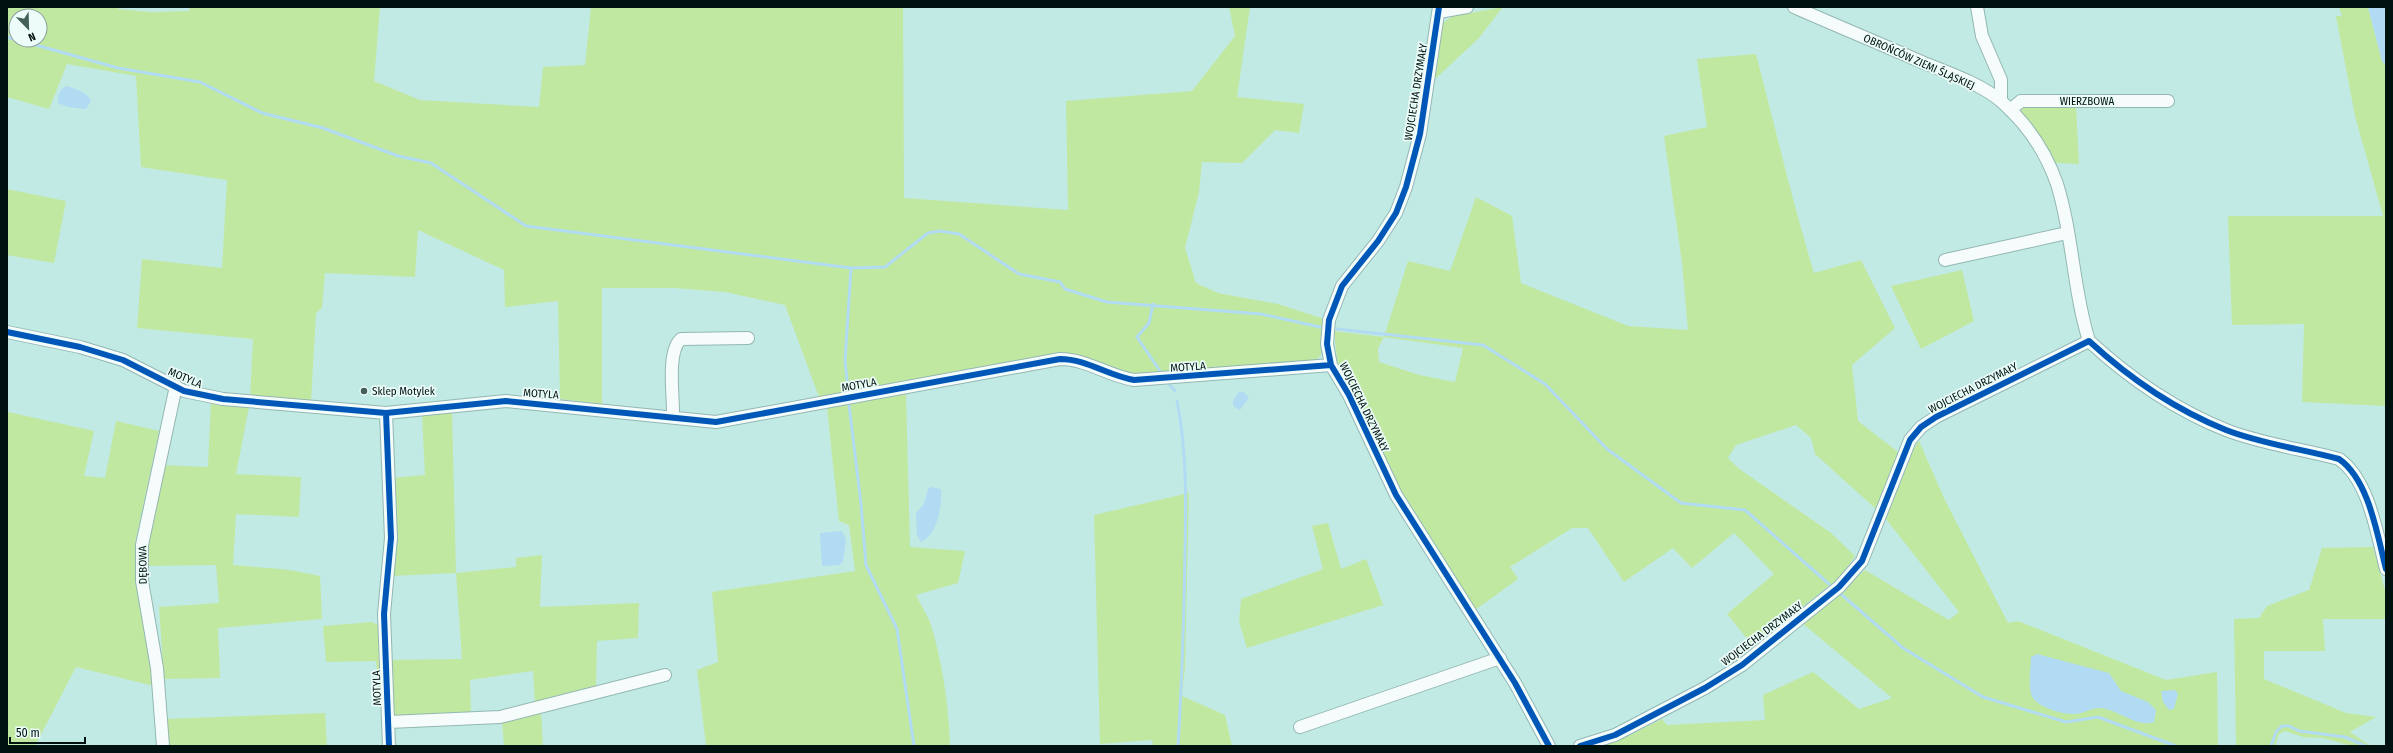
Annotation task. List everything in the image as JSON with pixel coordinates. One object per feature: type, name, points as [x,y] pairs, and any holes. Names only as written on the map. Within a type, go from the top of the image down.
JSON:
[{"type":"street","points":[[1439,10],[1467,7]]},
{"type":"street","name":"OBROŃCÓW ZIEMI ŚLĄSKIEJ","points":[[1794,7],[1966,80],[2001,101],[2029,129],[2045,155],[2057,184],[2082,315],[2089,341]]},
{"type":"street","points":[[1977,7],[1982,36],[2001,80],[2001,101]]},
{"type":"street","name":"WOJCIECHA DRZYMAŁY","points":[[1439,10],[1420,134],[1406,186],[1396,213],[1378,241],[1352,271],[1336,298],[1329,320],[1327,344],[1331,365],[1349,394],[1396,496],[1500,658],[1549,746]]},
{"type":"street","name":"WIERZBOWA","points":[[2010,110],[2021,101],[2168,101]]},
{"type":"street","points":[[1945,260],[2067,233]]},
{"type":"street","name":"MOTYLA","points":[[7,332],[80,347],[123,360],[184,391],[223,399],[386,413],[506,401],[716,422],[1060,359],[1075,359],[1111,374],[1134,380],[1331,365]]},
{"type":"street","points":[[673,418],[672,360],[676,343],[681,339],[748,338]]},
{"type":"street","points":[[2089,341],[2132,377],[2176,404],[2226,430],[2338,459],[2348,466],[2361,484],[2386,569]]},
{"type":"street","name":"WOJCIECHA DRZYMAŁY","points":[[1580,746],[1615,735],[1705,688],[1742,665],[1816,606],[1839,586],[1862,561],[1907,447],[1921,427],[2089,341]]},
{"type":"street","name":"DĘBOWA","points":[[163,746],[157,668],[142,581],[142,545],[176,386]]},
{"type":"street","name":"MOTYLA","points":[[386,413],[391,538],[384,614],[389,746]]},
{"type":"street","points":[[1300,727],[1500,658]]},
{"type":"street","points":[[389,722],[500,716],[665,675]]},
{"type":"green space","points":[[7,7],[118,7],[118,9],[151,12],[189,11],[190,7],[380,7],[374,81],[420,100],[539,107],[543,67],[585,65],[591,7],[903,7],[904,198],[1068,210],[1066,101],[1192,91],[1235,36],[1229,7],[1250,7],[1237,97],[1304,104],[1299,133],[1275,130],[1242,163],[1202,162],[1199,192],[1185,248],[1196,283],[1218,293],[1278,304],[1324,319],[1321,355],[1312,364],[1144,375],[1118,373],[1075,355],[1045,355],[819,397],[785,305],[725,292],[674,288],[602,288],[602,404],[560,399],[558,301],[505,307],[504,270],[418,230],[415,277],[325,273],[322,308],[316,313],[311,402],[250,398],[253,339],[137,328],[142,259],[222,268],[227,180],[141,167],[136,76],[67,64],[49,109],[7,97]]},
{"type":"green space","points":[[1503,7],[1479,38],[1433,81],[1441,24],[1453,16]]},
{"type":"green space","points":[[2339,7],[2368,7],[2382,61],[2386,66],[2386,406],[2302,402],[2304,324],[2232,325],[2228,216],[2383,216],[2355,116],[2336,16],[2342,16]]},
{"type":"green space","points":[[1756,54],[1791,191],[1814,273],[1861,260],[1895,328],[1852,365],[1858,421],[1898,452],[1876,509],[1815,454],[1811,438],[1796,425],[1736,445],[1728,458],[1738,468],[1831,533],[1855,556],[1841,576],[1753,646],[1727,614],[1774,574],[1734,533],[1692,568],[1673,548],[1624,582],[1588,528],[1572,528],[1510,567],[1518,579],[1475,610],[1395,482],[1338,367],[1334,331],[1384,337],[1408,261],[1450,271],[1476,197],[1512,216],[1521,283],[1628,326],[1688,330],[1682,263],[1664,136],[1707,127],[1697,59]],"holes":[[[1384,337],[1463,348],[1455,382],[1419,375],[1379,362],[1378,348]]]},
{"type":"green space","points":[[2026,105],[2076,106],[2079,164],[2056,163],[2019,107]]},
{"type":"green space","points":[[7,189],[66,201],[54,263],[7,255]]},
{"type":"green space","points":[[1962,270],[1974,321],[1921,349],[1891,286]]},
{"type":"green space","points":[[906,394],[910,547],[965,551],[958,583],[916,595],[930,622],[938,652],[946,699],[950,746],[706,746],[697,670],[718,662],[712,592],[855,571],[849,525],[839,521],[827,408]]},
{"type":"green space","points":[[211,401],[249,407],[236,474],[301,477],[299,517],[236,514],[233,565],[290,570],[320,576],[322,619],[218,628],[220,678],[164,679],[159,607],[219,603],[216,565],[148,566],[147,534],[162,465],[208,467]]},
{"type":"green space","points":[[8,412],[94,431],[84,476],[105,478],[116,421],[159,431],[135,544],[137,591],[154,686],[76,667],[35,746],[7,746]]},
{"type":"green space","points":[[452,412],[456,573],[391,576],[391,478],[425,475],[422,416]]},
{"type":"green space","points":[[1919,441],[1944,498],[2008,623],[2018,621],[2166,680],[2217,672],[2218,746],[1599,746],[1632,734],[1662,719],[1667,725],[1765,720],[1763,695],[1813,672],[1859,709],[1892,698],[1802,623],[1865,570],[1949,620],[1959,612],[1886,519],[1906,459]]},
{"type":"green space","points":[[1189,493],[1185,667],[1182,696],[1225,715],[1232,746],[1153,746],[1152,740],[1100,744],[1094,515]]},
{"type":"green space","points":[[1328,523],[1341,569],[1366,559],[1383,605],[1247,648],[1239,622],[1241,599],[1323,569],[1312,526]]},
{"type":"green space","points":[[2373,547],[2386,594],[2386,619],[2323,619],[2325,651],[2264,651],[2264,679],[2346,713],[2376,717],[2350,732],[2371,746],[2352,746],[2323,738],[2303,737],[2285,731],[2279,734],[2275,746],[2236,746],[2234,619],[2259,618],[2267,606],[2309,590],[2322,548]]},
{"type":"green space","points":[[542,555],[540,607],[639,603],[638,638],[597,641],[596,686],[535,704],[533,671],[470,680],[471,715],[399,716],[391,713],[390,660],[462,659],[456,573],[516,567],[516,558]]},
{"type":"green space","points":[[372,622],[381,627],[383,694],[379,696],[376,661],[326,662],[323,626]]},
{"type":"green space","points":[[541,711],[543,746],[504,746],[502,721]]},
{"type":"green space","points":[[325,713],[327,746],[169,746],[166,719]]},
{"type":"water","points":[[2368,7],[2386,7],[2386,66],[2382,61]]},
{"type":"water","points":[[66,86],[80,91],[89,98],[91,101],[86,109],[68,107],[58,103],[59,93]]},
{"type":"water","points":[[1239,392],[1244,392],[1249,398],[1240,410],[1233,406],[1233,401]]},
{"type":"water","points":[[931,487],[941,489],[940,511],[931,533],[921,542],[917,535],[916,513],[924,504],[928,489]]},
{"type":"water","points":[[842,531],[846,540],[843,562],[839,565],[822,566],[820,533]]},
{"type":"water","points":[[2037,654],[2109,673],[2121,691],[2148,702],[2156,710],[2154,722],[2141,723],[2102,708],[2095,708],[2076,714],[2071,714],[2043,706],[2033,698],[2030,689],[2031,657]]},
{"type":"water","points":[[2175,690],[2178,694],[2174,709],[2169,710],[2163,702],[2161,691]]},
{"type":"waterway","points":[[47,48],[118,68],[200,82],[262,113],[323,128],[398,156],[431,163],[526,226],[851,268],[885,267],[928,233],[940,231],[959,234],[1019,274],[1060,282],[1065,289],[1107,302],[1261,314],[1320,327]]},
{"type":"waterway","points":[[848,389],[845,361],[851,268]]},
{"type":"waterway","points":[[1153,304],[1149,323],[1137,337],[1160,371]]},
{"type":"waterway","points":[[1337,329],[1483,345],[1545,384],[1607,449],[1681,503],[1745,510],[1829,584]]},
{"type":"waterway","points":[[1169,384],[1175,391]]},
{"type":"waterway","points":[[1177,401],[1183,439],[1186,495],[1181,697],[1178,746]]},
{"type":"waterway","points":[[849,405],[861,504],[866,565],[897,629],[914,746]]},
{"type":"waterway","points":[[1842,595],[1903,648],[1983,697],[2066,722],[2098,717],[2176,746]]},
{"type":"waterway","points":[[2271,746],[2276,732],[2282,726],[2289,726],[2299,731],[2345,737],[2366,746]]},
{"type":"cycle path","points":[[1439,7],[1420,134],[1406,187],[1396,213],[1378,241],[1342,286],[1329,320],[1327,344],[1331,365],[1349,395],[1396,495],[1515,683],[1549,746]]},
{"type":"cycle path","points":[[7,332],[80,347],[123,360],[184,391],[223,399],[386,413],[506,401],[716,422],[1060,359],[1079,362],[1124,378],[1134,380],[1331,365]]},
{"type":"cycle path","points":[[1580,746],[1615,735],[1705,688],[1742,665],[1839,587],[1862,561],[1910,440],[1921,427],[1936,417],[2089,341],[2136,380],[2153,392],[2207,422],[2240,435],[2268,443],[2339,459],[2349,468],[2358,480],[2365,494],[2375,524],[2386,569]]},
{"type":"cycle path","points":[[386,413],[391,538],[384,614],[389,746]]},
{"type":"place","name":"Sklep Motylek","points":[[364,391]]}]
